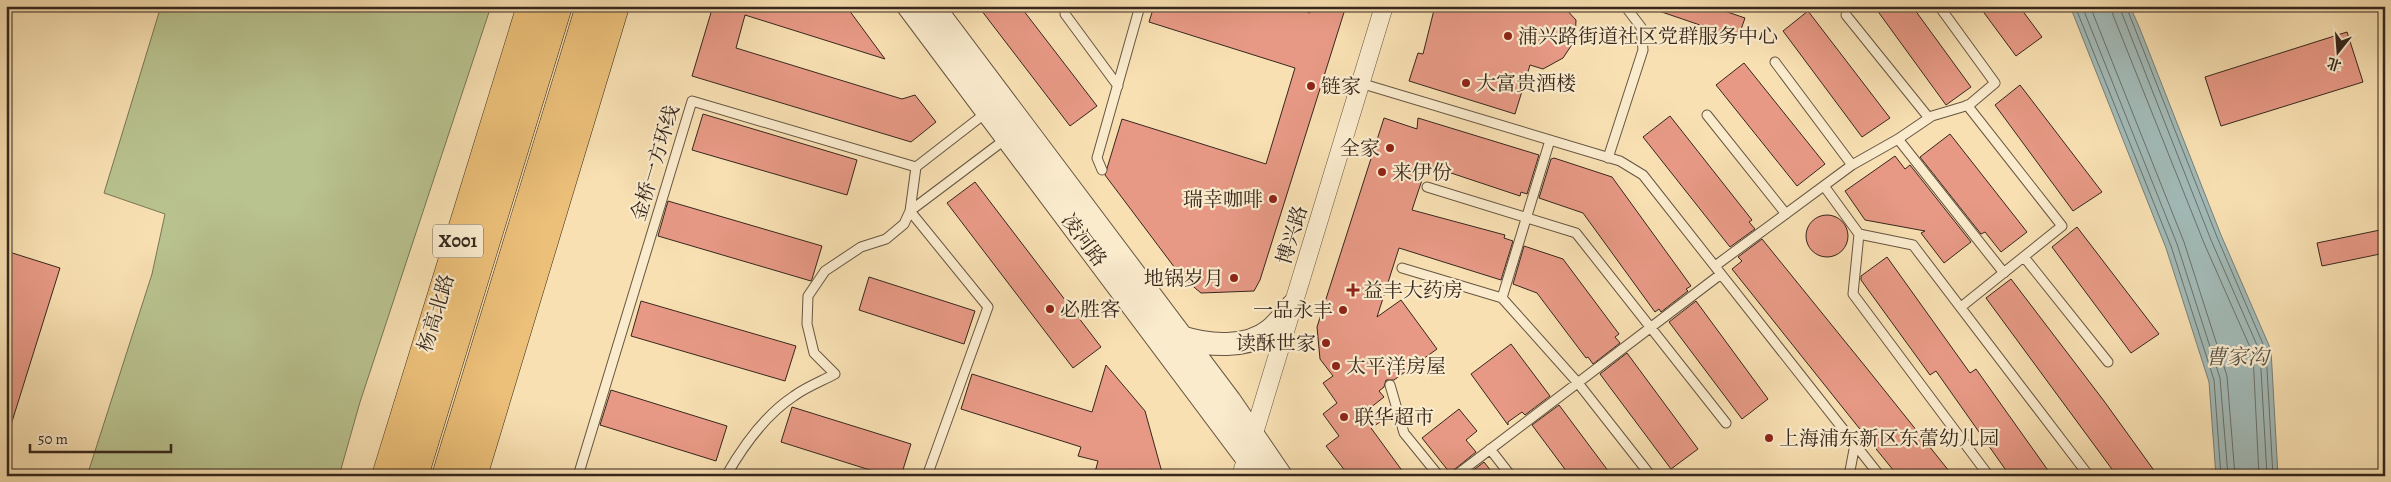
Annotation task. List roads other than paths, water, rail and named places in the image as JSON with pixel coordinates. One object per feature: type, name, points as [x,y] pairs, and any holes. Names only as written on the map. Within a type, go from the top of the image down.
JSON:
[{"type":"main road","name":"杨高北路","points":[[386,476],[531,6]]},
{"type":"main road","name":"杨高北路","points":[[414,476],[558,6]]},
{"type":"main road","name":"X001","points":[[446,476],[590,6]]},
{"type":"main road","points":[[474,476],[615,6]]},
{"type":"street","name":"凌河路","points":[[908,6],[1008,138],[1249,470]]},
{"type":"street","name":"凌河路","points":[[933,6],[1181,337],[1281,476]]},
{"type":"street","name":"博兴路","points":[[1249,470],[1254,436],[1384,6]]},
{"type":"street","points":[[1181,337],[1202,344],[1242,342],[1270,330],[1294,304]]},
{"type":"lane","points":[[1102,170],[1097,158],[1140,6]]},
{"type":"lane","points":[[1608,158],[1642,50],[1641,27],[1625,6]]},
{"type":"lane","points":[[1714,266],[1852,165],[1898,139],[1929,118],[1967,105],[1995,83],[1938,6]]},
{"type":"lane","points":[[1065,14],[1118,86]]},
{"type":"lane","points":[[1846,15],[1929,118]]},
{"type":"lane","points":[[1775,62],[1852,165]]},
{"type":"lane","points":[[1360,83],[1620,161],[1643,175],[1880,476]]},
{"type":"lane","name":"金桥一方环线","points":[[578,476],[692,101],[916,167]]},
{"type":"lane","points":[[1960,307],[2062,226],[1967,105]]},
{"type":"lane","points":[[726,476],[750,438],[779,408],[794,396],[835,374],[814,353],[807,324],[808,296],[825,271],[861,247],[886,239],[904,224],[910,211],[916,167],[987,112]]},
{"type":"lane","points":[[1707,115],[1786,214]]},
{"type":"lane","points":[[910,211],[1008,138]]},
{"type":"lane","points":[[1898,139],[2004,272]]},
{"type":"lane","points":[[1502,298],[1550,140]]},
{"type":"lane","points":[[1824,186],[1858,234],[1853,294],[1990,476]]},
{"type":"lane","points":[[1427,187],[1576,233],[1726,423]]},
{"type":"lane","points":[[910,211],[988,307],[927,476]]},
{"type":"lane","points":[[1858,234],[1913,245],[2089,476]]},
{"type":"lane","points":[[2024,257],[2108,362]]},
{"type":"lane","points":[[1402,268],[1502,298],[1578,383],[1651,476]]},
{"type":"lane","points":[[1455,476],[1721,274]]},
{"type":"lane","points":[[1390,385],[1404,433],[1439,476]]},
{"type":"lane","points":[[1849,476],[1855,444]]},
{"type":"lane","points":[[1490,449],[1511,476]]},
{"type":"water","name":"曹家沟","points":[[2070,6],[2130,6],[2221,235],[2271,350],[2278,476],[2216,476],[2209,382],[2166,248]]},
{"type":"place","name":"浦兴路街道社区党群服务中心","points":[[1508,36]]},
{"type":"place","name":"大富贵酒楼","points":[[1466,83]]},
{"type":"place","name":"链家","points":[[1311,86]]},
{"type":"place","name":"全家","points":[[1390,148]]},
{"type":"place","name":"来伊份","points":[[1382,172]]},
{"type":"place","name":"瑞幸咖啡","points":[[1273,199]]},
{"type":"place","name":"地锅岁月","points":[[1234,278]]},
{"type":"place","name":"益丰大药房","points":[[1353,290]]},
{"type":"place","name":"必胜客","points":[[1050,309]]},
{"type":"place","name":"一品永丰","points":[[1343,310]]},
{"type":"place","name":"读酥世家","points":[[1326,343]]},
{"type":"place","name":"太平洋房屋","points":[[1336,366]]},
{"type":"place","name":"联华超市","points":[[1344,417]]},
{"type":"place","name":"上海浦东新区东蕾幼儿园","points":[[1769,438]]}]
